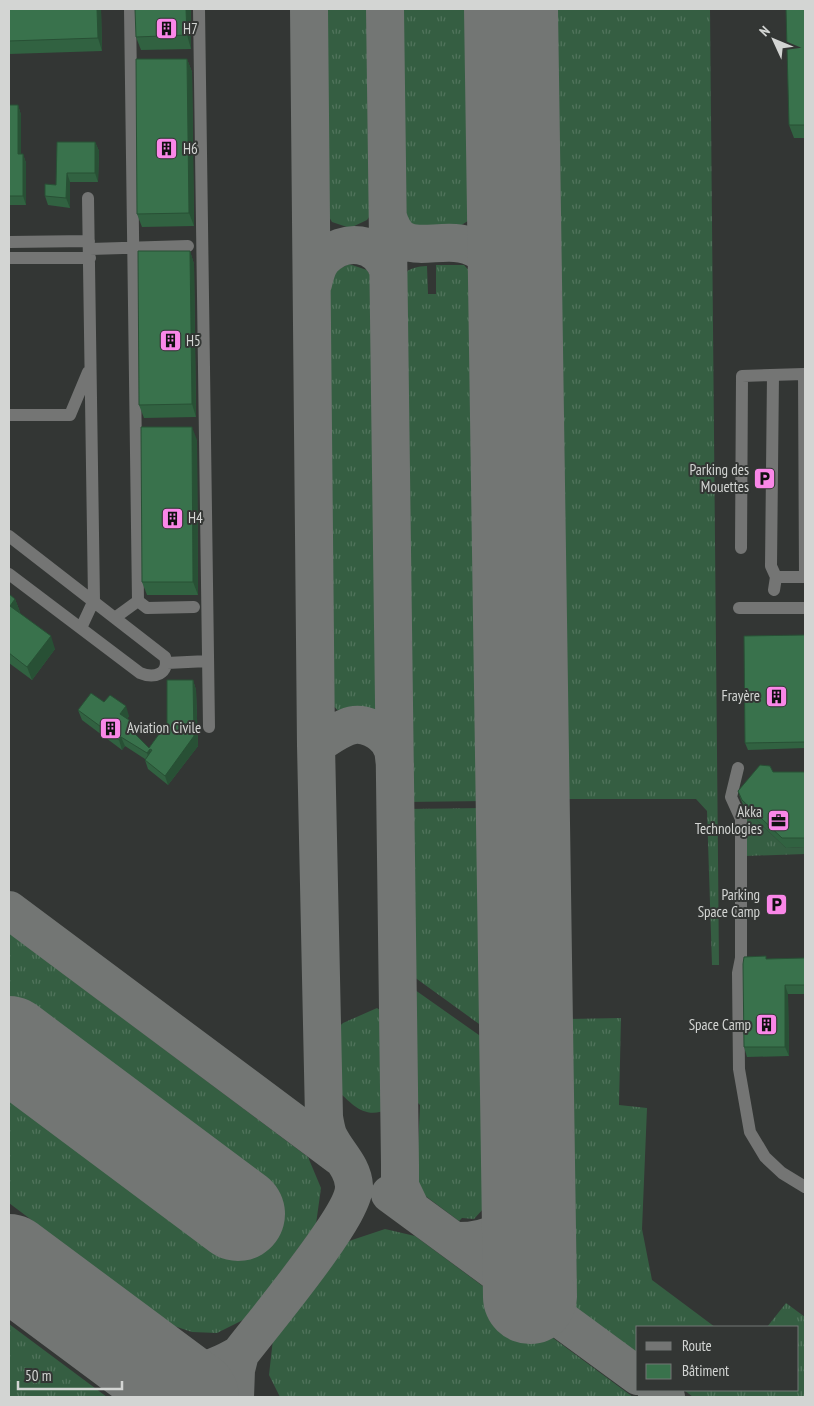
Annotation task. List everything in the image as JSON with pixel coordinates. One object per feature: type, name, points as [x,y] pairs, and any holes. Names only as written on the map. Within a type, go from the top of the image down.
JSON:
[{"type":"street","points":[[130,9],[138,601]]},
{"type":"street","points":[[199,9],[209,728]]},
{"type":"street","points":[[81,628],[94,600],[88,198]]},
{"type":"street","points":[[9,242],[90,249]]},
{"type":"street","points":[[9,258],[90,249],[188,246]]},
{"type":"street","points":[[9,415],[70,415],[90,368]]},
{"type":"street","points":[[741,548],[742,376],[804,374],[805,577],[775,585]]},
{"type":"street","points":[[773,375],[771,566],[775,585],[774,609]]},
{"type":"street","points":[[9,536],[165,656],[167,663],[164,670],[158,676],[149,677],[140,673],[9,574]]},
{"type":"street","points":[[138,601],[147,608],[194,608]]},
{"type":"street","points":[[116,617],[138,601]]},
{"type":"street","points":[[739,608],[805,608]]},
{"type":"street","points":[[167,663],[208,661]]},
{"type":"street","points":[[738,768],[731,797],[741,819],[741,958],[738,973],[739,1069],[750,1132],[764,1156],[782,1173],[805,1188]]},
{"type":"green space","points":[[318,9],[375,9],[378,204],[367,220],[350,228],[332,222],[321,203]]},
{"type":"green space","points":[[394,9],[479,9],[482,202],[474,217],[460,226],[416,228],[404,219],[396,202]]},
{"type":"green space","points":[[544,9],[710,9],[719,965],[712,965],[707,811],[696,799],[552,799]]},
{"type":"green space","points":[[349,264],[367,270],[378,288],[382,697],[375,711],[358,716],[340,713],[330,702],[325,286],[333,272]]},
{"type":"green space","points":[[436,265],[464,265],[479,285],[486,801],[405,802],[399,290],[402,279],[407,272],[411,269],[427,266],[428,294],[436,294]]},
{"type":"green space","points":[[485,808],[486,1029],[410,974],[405,809]]},
{"type":"green space","points":[[744,808],[786,848],[805,847],[805,854],[745,856],[748,829]]},
{"type":"green space","points":[[9,933],[308,1157],[321,1188],[316,1224],[247,1318],[217,1333],[192,1332],[171,1325],[9,1203]]},
{"type":"green space","points":[[408,985],[486,1040],[490,1192],[484,1208],[474,1219],[462,1218],[459,1221],[416,1189],[420,1105],[408,1093]]},
{"type":"green space","points":[[377,1008],[387,1015],[389,1109],[373,1113],[360,1109],[336,1089],[334,1031],[343,1023]]},
{"type":"green space","points":[[621,1018],[619,1105],[647,1108],[642,1229],[652,1280],[714,1326],[636,1326],[636,1353],[572,1305],[564,1290],[561,1253],[557,1027],[567,1019]]},
{"type":"green space","points":[[385,1229],[415,1236],[633,1397],[280,1397],[269,1375],[273,1339],[346,1242]]},
{"type":"green space","points":[[786,1303],[805,1317],[805,1397],[693,1397],[685,1391],[799,1391],[799,1326],[768,1326]]},
{"type":"green space","points":[[9,1324],[107,1397],[9,1397]]},
{"type":"building","points":[[9,9],[97,9],[98,38],[9,41]]},
{"type":"building","points":[[135,9],[186,9],[187,35],[136,37]]},
{"type":"building","points":[[786,9],[805,9],[805,125],[789,125]]},
{"type":"building","name":"H6","points":[[136,59],[187,59],[189,213],[137,214]]},
{"type":"building","points":[[9,105],[18,105],[18,154],[23,154],[23,196],[9,196]]},
{"type":"building","points":[[57,142],[95,142],[95,173],[67,173],[66,198],[45,196],[45,184],[56,185]]},
{"type":"building","name":"H5","points":[[138,251],[190,251],[192,404],[139,405]]},
{"type":"building","name":"H4","points":[[141,427],[192,427],[193,582],[142,582]]},
{"type":"building","points":[[9,594],[15,599],[10,606],[51,636],[27,667],[9,653]]},
{"type":"building","name":"Frayère","points":[[805,635],[805,742],[745,743],[744,636]]},
{"type":"building","points":[[167,680],[193,680],[194,736],[165,776],[145,760],[152,750],[150,749],[147,753],[121,737],[119,740],[78,710],[91,693],[104,702],[110,695],[126,706],[120,714],[132,722],[128,727],[149,748],[167,723]]},
{"type":"building","points":[[760,765],[770,766],[773,772],[805,772],[805,838],[782,838],[742,800],[738,791]]},
{"type":"building","name":"Space Camp","points":[[766,956],[766,959],[805,958],[805,985],[785,985],[785,1047],[744,1047],[744,957]]},
{"type":"taxiway","points":[[235,1397],[236,1370],[240,1354],[324,1244],[340,1220],[350,1200],[354,1186],[351,1172],[331,1142],[324,1117],[316,745],[309,9]]},
{"type":"taxiway","points":[[385,9],[400,1186],[411,1209]]},
{"type":"taxiway","points":[[388,217],[393,229],[399,237],[406,241],[414,244],[462,244],[486,255],[504,273],[516,305]]},
{"type":"taxiway","points":[[313,284],[315,274],[323,259],[331,252],[350,245],[360,245],[377,253],[388,270]]},
{"type":"taxiway","points":[[316,745],[347,727],[353,725],[366,726],[378,732],[388,741],[393,750],[395,765]]},
{"type":"taxiway","points":[[9,910],[340,1157]]},
{"type":"taxiway","points":[[454,1241],[481,1239],[500,1230],[515,1215],[528,1191]]},
{"type":"taxiway","points":[[390,1194],[636,1375]]},
{"type":"taxiway","points":[[143,1361],[171,1369],[193,1371],[214,1367],[240,1354]]},
{"type":"taxiway","points":[[657,1391],[666,1397]]},
{"type":"runway","points":[[511,9],[530,1297]]},
{"type":"runway","points":[[9,1043],[238,1214]]},
{"type":"runway","points":[[9,1261],[192,1397]]},
{"type":"place","name":"H7","points":[[167,29]]},
{"type":"place","name":"H6","points":[[167,149]]},
{"type":"place","name":"H5","points":[[170,341]]},
{"type":"place","name":"Parking des Mouettes","points":[[765,479]]},
{"type":"place","name":"H4","points":[[172,518]]},
{"type":"place","name":"Frayère","points":[[776,696]]},
{"type":"place","name":"Aviation Civile","points":[[111,728]]},
{"type":"place","name":"Akka Technologies","points":[[778,821]]},
{"type":"place","name":"Parking Space Camp","points":[[776,904]]},
{"type":"place","name":"Space Camp","points":[[767,1025]]}]
